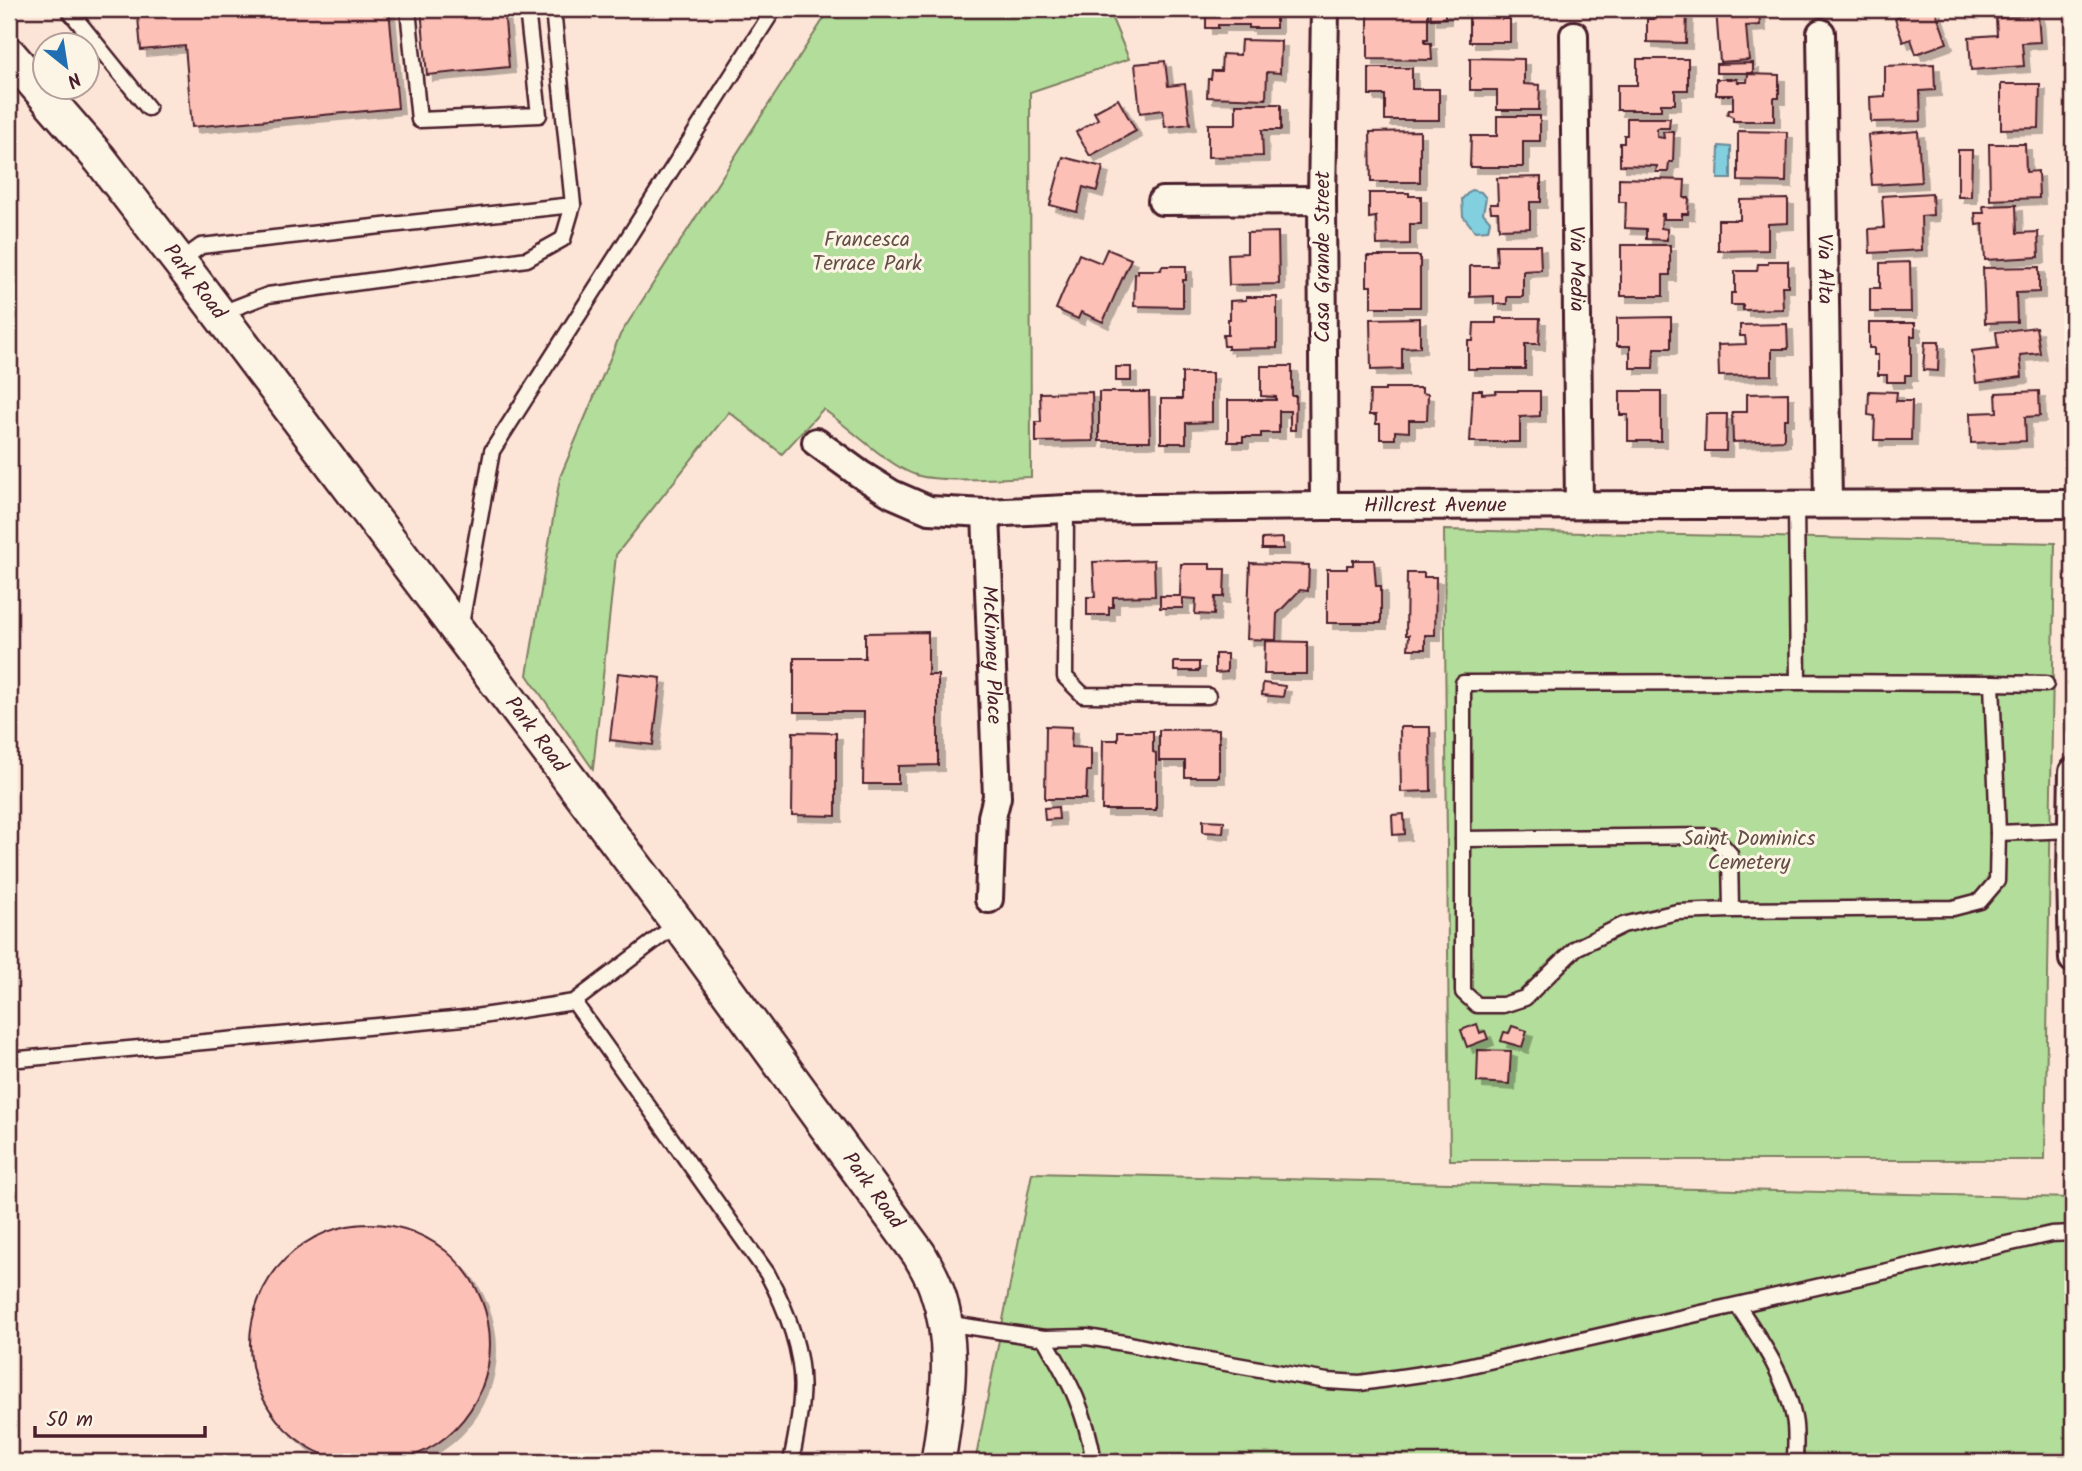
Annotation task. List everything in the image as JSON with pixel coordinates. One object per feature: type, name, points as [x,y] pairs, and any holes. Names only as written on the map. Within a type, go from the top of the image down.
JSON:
[{"type":"street","name":"Casa Grande Street","points":[[1324,506],[1322,200],[1325,9]]},
{"type":"street","name":"Via Alta","points":[[1821,33],[1828,503]]},
{"type":"street","name":"Via Media","points":[[1574,36],[1579,505]]},
{"type":"street","name":"Park Road","points":[[9,54],[100,159],[179,261],[678,923],[919,1254],[936,1287],[949,1355],[949,1384],[938,1462]]},
{"type":"street","points":[[1162,201],[1322,200]]},
{"type":"street","name":"Hillcrest Avenue","points":[[816,442],[892,494],[929,510],[986,513],[1066,509],[1324,506],[2073,504]]},
{"type":"street","name":"McKinney Place","points":[[986,513],[997,797],[992,817],[989,899]]},
{"type":"street","points":[[2073,772],[2073,959]]},
{"type":"lane","points":[[68,9],[148,108]]},
{"type":"lane","points":[[408,9],[419,120],[539,115],[527,9]]},
{"type":"lane","points":[[219,314],[268,295],[527,259],[564,239],[573,205],[553,9]]},
{"type":"lane","points":[[459,634],[492,452],[774,9]]},
{"type":"lane","points":[[179,261],[201,246],[573,205]]},
{"type":"lane","points":[[1796,504],[1798,682]]},
{"type":"lane","points":[[1066,509],[1065,677],[1083,695],[1208,696]]},
{"type":"lane","points":[[1992,683],[1998,833],[1997,881],[1980,901],[1953,908],[1677,912],[1623,925],[1576,948],[1525,998],[1503,1005],[1477,1005],[1463,992],[1463,683],[1798,682],[1992,683],[2046,684]]},
{"type":"lane","points":[[1998,833],[2071,830]]},
{"type":"lane","points":[[1463,839],[1714,836],[1730,854],[1731,910]]},
{"type":"lane","points":[[9,1060],[475,1017],[573,1002],[678,923]]},
{"type":"lane","points":[[573,1002],[767,1273],[782,1300],[800,1367],[802,1396],[791,1462]]},
{"type":"lane","points":[[945,1324],[1044,1338],[1087,1337],[1289,1375],[1360,1383],[1449,1370],[2051,1234],[2073,1233]]},
{"type":"lane","points":[[1738,1306],[1766,1348],[1784,1385],[1795,1420],[1795,1462]]},
{"type":"lane","points":[[1044,1338],[1070,1382],[1089,1430],[1094,1462]]},
{"type":"green space","name":"Francesca Terrace Park","points":[[830,9],[1108,9],[1129,59],[1030,92],[1031,477],[956,479],[916,475],[881,455],[823,409],[782,454],[729,412],[616,555],[593,769],[527,675],[560,477],[620,335]]},
{"type":"green space","name":"Saint Dominics Cemetery","points":[[1444,530],[2055,543],[2045,1160],[1450,1160]]},
{"type":"green space","points":[[1032,1173],[2073,1198],[2073,1462],[975,1462]]},
{"type":"water","points":[[1719,146],[1731,147],[1731,179],[1718,179]]},
{"type":"water","points":[[1471,190],[1481,192],[1486,198],[1483,213],[1490,221],[1488,230],[1475,231],[1463,216],[1462,199]]},
{"type":"building","points":[[182,9],[389,9],[398,108],[192,127],[185,46],[141,50],[138,17],[182,13]]},
{"type":"building","points":[[421,9],[504,9],[509,67],[427,75]]},
{"type":"building","points":[[1206,9],[1276,9],[1276,28],[1218,25],[1218,28],[1206,28]]},
{"type":"building","points":[[1430,9],[1445,9],[1445,18],[1431,19]]},
{"type":"building","points":[[1469,9],[1502,9],[1502,19],[1510,19],[1510,42],[1469,42]]},
{"type":"building","points":[[1655,9],[1687,9],[1686,43],[1647,42],[1647,19],[1654,19]]},
{"type":"building","points":[[1716,9],[1759,9],[1760,25],[1746,26],[1749,60],[1720,62]]},
{"type":"building","points":[[1901,9],[1935,9],[1947,43],[1916,54],[1911,39],[1903,42],[1895,19],[1904,16]]},
{"type":"building","points":[[1428,10],[1428,39],[1425,39],[1425,43],[1431,43],[1432,60],[1368,59],[1368,11]]},
{"type":"building","points":[[2038,14],[2040,42],[2022,43],[2024,66],[1971,70],[1969,37],[1997,35],[1996,18]]},
{"type":"building","points":[[1241,40],[1281,41],[1280,73],[1267,72],[1266,99],[1207,97],[1208,79],[1211,79],[1212,71],[1221,71],[1222,54],[1240,55]]},
{"type":"building","points":[[1470,58],[1524,59],[1524,84],[1540,85],[1539,110],[1497,110],[1497,90],[1470,90]]},
{"type":"building","points":[[1637,59],[1688,59],[1688,90],[1675,90],[1675,104],[1661,104],[1661,110],[1617,110],[1617,85],[1637,85]]},
{"type":"building","points":[[1165,61],[1168,86],[1185,84],[1190,124],[1165,127],[1163,110],[1140,113],[1135,64]]},
{"type":"building","points":[[1753,63],[1753,73],[1716,73],[1716,64]]},
{"type":"building","points":[[1934,64],[1935,90],[1920,91],[1921,121],[1871,122],[1870,97],[1885,96],[1885,66]]},
{"type":"building","points":[[1369,68],[1412,68],[1412,89],[1439,89],[1439,120],[1385,120],[1385,95],[1369,95]]},
{"type":"building","points":[[1748,74],[1779,75],[1779,98],[1774,98],[1774,121],[1733,121],[1733,117],[1727,114],[1729,110],[1733,110],[1733,95],[1716,95],[1716,79],[1747,82]]},
{"type":"building","points":[[2001,84],[2040,84],[2039,128],[2001,129]]},
{"type":"building","points":[[1118,99],[1136,131],[1090,156],[1076,132],[1098,119],[1094,112]]},
{"type":"building","points":[[1236,104],[1281,104],[1281,130],[1262,130],[1263,156],[1208,157],[1208,124],[1236,124]]},
{"type":"building","points":[[1497,116],[1540,116],[1540,141],[1523,141],[1523,167],[1470,167],[1471,136],[1497,136]]},
{"type":"building","points":[[1627,118],[1670,118],[1669,128],[1657,128],[1657,137],[1664,138],[1663,132],[1674,132],[1673,162],[1669,162],[1668,172],[1656,172],[1657,166],[1620,165],[1620,143],[1624,143],[1624,135],[1627,135]]},
{"type":"building","points":[[1420,131],[1420,182],[1371,182],[1370,132]]},
{"type":"building","points":[[1738,131],[1787,132],[1786,182],[1738,181]]},
{"type":"building","points":[[1918,131],[1921,182],[1872,185],[1868,135]]},
{"type":"building","points":[[1989,144],[2025,144],[2026,172],[2038,171],[2039,198],[1990,200]]},
{"type":"building","points":[[1958,150],[1972,150],[1971,197],[1958,197]]},
{"type":"building","points":[[1063,157],[1103,167],[1097,191],[1083,187],[1077,212],[1050,205]]},
{"type":"building","points":[[1541,177],[1541,202],[1530,202],[1530,228],[1499,229],[1498,212],[1491,212],[1490,204],[1498,204],[1497,178]]},
{"type":"building","points":[[1619,178],[1685,180],[1684,198],[1689,198],[1688,214],[1682,214],[1682,219],[1664,219],[1662,214],[1661,228],[1667,229],[1667,240],[1646,239],[1646,229],[1625,228],[1626,202],[1619,202]]},
{"type":"building","points":[[1369,193],[1409,193],[1409,196],[1421,196],[1421,224],[1410,224],[1410,244],[1377,245],[1376,217],[1369,218]]},
{"type":"building","points":[[1932,193],[1933,215],[1921,216],[1922,250],[1870,253],[1869,229],[1884,228],[1882,196]]},
{"type":"building","points":[[1788,199],[1788,223],[1768,224],[1768,250],[1718,251],[1718,220],[1740,220],[1740,200]]},
{"type":"building","points":[[2016,205],[2017,233],[2038,232],[2039,257],[1985,260],[1983,224],[1976,225],[1975,213],[1984,213],[1983,206]]},
{"type":"building","points":[[1278,232],[1279,284],[1229,285],[1228,254],[1247,253],[1247,233]]},
{"type":"building","points":[[1496,245],[1540,245],[1541,270],[1523,271],[1523,297],[1507,297],[1507,304],[1494,304],[1494,296],[1470,297],[1470,266],[1497,266]]},
{"type":"building","points":[[1621,245],[1670,245],[1670,275],[1663,275],[1663,296],[1621,296]]},
{"type":"building","points":[[1107,249],[1131,259],[1103,322],[1081,312],[1078,319],[1056,309],[1079,254],[1101,263]]},
{"type":"building","points":[[1367,256],[1420,256],[1420,307],[1371,307],[1371,286],[1367,286]]},
{"type":"building","points":[[1768,261],[1788,261],[1788,286],[1782,286],[1783,309],[1743,310],[1743,305],[1731,305],[1731,293],[1735,293],[1735,271],[1757,271],[1758,264],[1768,264]]},
{"type":"building","points":[[1910,262],[1911,312],[1870,312],[1870,288],[1880,288],[1880,263]]},
{"type":"building","points":[[1162,266],[1186,266],[1183,307],[1134,306],[1135,274],[1138,270],[1161,270]]},
{"type":"building","points":[[2039,267],[2039,292],[2016,293],[2017,322],[1985,323],[1983,268]]},
{"type":"building","points":[[1246,297],[1277,297],[1277,348],[1228,349],[1228,346],[1224,346],[1223,335],[1228,335],[1230,301],[1246,300]]},
{"type":"building","points":[[1671,317],[1671,348],[1654,348],[1653,368],[1630,368],[1630,346],[1617,346],[1617,318]]},
{"type":"building","points":[[1420,318],[1420,347],[1402,348],[1402,369],[1371,370],[1370,319]]},
{"type":"building","points":[[1496,318],[1540,318],[1539,344],[1525,344],[1525,369],[1468,369],[1468,341],[1473,341],[1474,323],[1496,323]]},
{"type":"building","points":[[1869,323],[1915,323],[1915,336],[1911,336],[1911,375],[1905,375],[1905,382],[1887,382],[1887,375],[1878,375],[1878,355],[1874,355],[1874,348],[1869,348]]},
{"type":"building","points":[[1787,324],[1788,349],[1772,349],[1772,375],[1719,376],[1718,345],[1746,344],[1745,336],[1740,336],[1740,325]]},
{"type":"building","points":[[2036,327],[2040,353],[2020,355],[2022,377],[1976,383],[1972,351],[1998,348],[1996,332]]},
{"type":"building","points":[[1925,342],[1939,342],[1938,371],[1923,370]]},
{"type":"building","points":[[1261,366],[1292,366],[1292,396],[1296,396],[1295,430],[1290,430],[1290,411],[1279,411],[1279,433],[1261,433],[1261,437],[1243,437],[1243,442],[1228,442],[1228,400],[1276,400],[1276,397],[1261,396]]},
{"type":"building","points":[[1116,367],[1131,367],[1131,381],[1116,381]]},
{"type":"building","points":[[1182,373],[1212,373],[1212,422],[1186,423],[1186,443],[1161,443],[1161,399],[1182,399]]},
{"type":"building","points":[[1385,388],[1422,388],[1422,393],[1428,394],[1427,420],[1409,420],[1409,432],[1395,431],[1395,439],[1380,439],[1380,424],[1376,424],[1376,415],[1369,415],[1370,391],[1385,391]]},
{"type":"building","points":[[1473,390],[1482,390],[1482,394],[1496,391],[1540,391],[1540,416],[1520,417],[1520,442],[1470,442]]},
{"type":"building","points":[[1620,391],[1661,391],[1661,441],[1628,441],[1628,415],[1620,415]]},
{"type":"building","points":[[1869,391],[1897,392],[1896,401],[1912,401],[1911,440],[1874,440],[1875,416],[1868,415]]},
{"type":"building","points":[[2039,391],[2040,416],[2025,417],[2026,441],[1971,443],[1970,413],[1997,412],[1996,393]]},
{"type":"building","points":[[1092,392],[1093,441],[1036,442],[1036,422],[1041,422],[1040,393]]},
{"type":"building","points":[[1099,392],[1149,392],[1150,441],[1099,441]]},
{"type":"building","points":[[1788,393],[1788,419],[1784,419],[1784,440],[1733,442],[1732,412],[1747,412],[1747,394]]},
{"type":"building","points":[[1706,414],[1727,414],[1726,451],[1705,451]]},
{"type":"building","points":[[1283,538],[1283,549],[1262,549],[1262,539]]},
{"type":"building","points":[[1154,560],[1155,596],[1113,597],[1113,607],[1109,607],[1109,615],[1087,615],[1087,597],[1095,597],[1093,562]]},
{"type":"building","points":[[1353,560],[1374,560],[1376,586],[1381,586],[1381,623],[1327,623],[1327,569],[1347,569],[1347,565],[1353,565]]},
{"type":"building","points":[[1250,563],[1309,565],[1308,591],[1300,590],[1277,614],[1276,640],[1247,639]]},
{"type":"building","points":[[1181,564],[1210,564],[1210,569],[1225,569],[1224,597],[1215,597],[1214,615],[1195,614],[1196,599],[1183,598],[1183,608],[1160,608],[1160,596],[1180,596]]},
{"type":"building","points":[[1407,573],[1424,573],[1424,577],[1436,577],[1435,635],[1425,635],[1425,649],[1408,649]]},
{"type":"building","points":[[928,632],[928,675],[938,675],[938,765],[898,766],[898,784],[863,784],[864,712],[794,712],[794,658],[865,658],[865,633]]},
{"type":"building","points":[[1265,641],[1307,642],[1307,674],[1264,674]]},
{"type":"building","points":[[1215,654],[1227,654],[1227,672],[1215,673]]},
{"type":"building","points":[[1174,662],[1199,662],[1199,671],[1174,671]]},
{"type":"building","points":[[618,673],[661,678],[653,745],[610,740]]},
{"type":"building","points":[[1263,683],[1285,686],[1283,697],[1262,695]]},
{"type":"building","points":[[1046,726],[1072,727],[1071,747],[1091,748],[1091,771],[1087,771],[1086,799],[1045,799]]},
{"type":"building","points":[[1400,727],[1430,727],[1431,791],[1401,792]]},
{"type":"building","points":[[1219,729],[1219,777],[1185,777],[1185,761],[1159,761],[1159,730]]},
{"type":"building","points":[[1118,731],[1153,731],[1153,752],[1156,753],[1156,810],[1102,810],[1103,740],[1118,740]]},
{"type":"building","points":[[793,732],[836,733],[836,816],[792,815]]},
{"type":"building","points":[[1058,807],[1059,819],[1045,820],[1044,808]]},
{"type":"building","points":[[1404,814],[1405,834],[1393,835],[1392,815]]},
{"type":"building","points":[[1203,820],[1224,821],[1223,833],[1203,832]]},
{"type":"building","points":[[1477,1024],[1480,1033],[1485,1031],[1488,1039],[1467,1047],[1461,1030]]},
{"type":"building","points":[[1512,1026],[1527,1031],[1522,1047],[1501,1041],[1504,1032],[1509,1033]]},
{"type":"building","points":[[1478,1050],[1511,1051],[1509,1084],[1477,1082]]},
{"type":"building","points":[[370,1224],[416,1233],[437,1244],[455,1259],[470,1277],[481,1298],[490,1344],[481,1390],[470,1411],[455,1429],[437,1444],[416,1455],[370,1464],[324,1455],[303,1444],[285,1429],[270,1411],[259,1390],[250,1344],[259,1298],[270,1277],[285,1259],[303,1244],[324,1233]]}]
